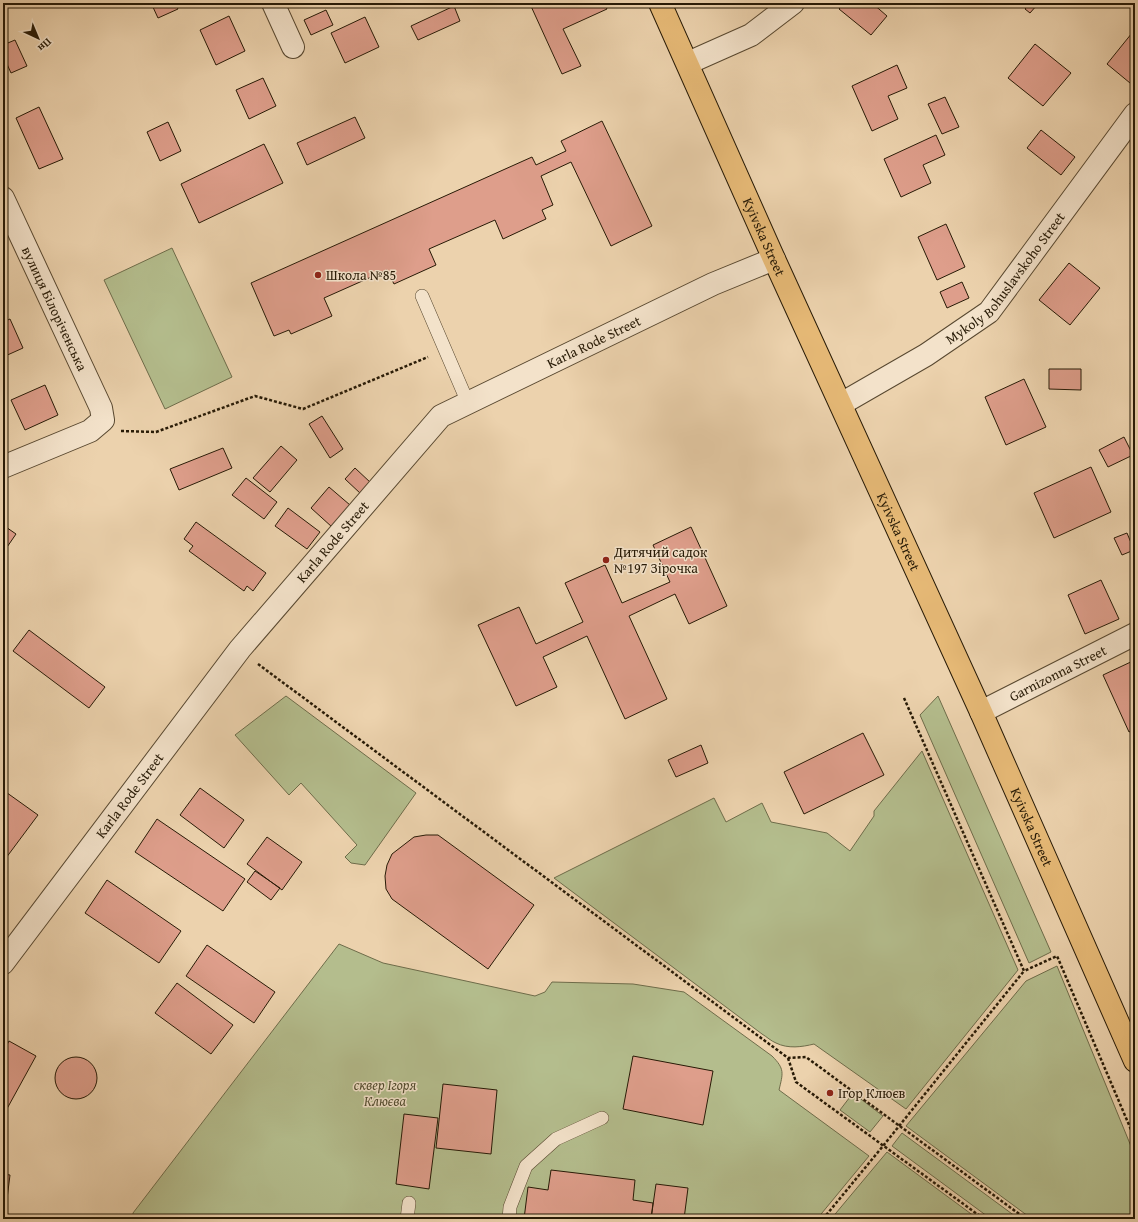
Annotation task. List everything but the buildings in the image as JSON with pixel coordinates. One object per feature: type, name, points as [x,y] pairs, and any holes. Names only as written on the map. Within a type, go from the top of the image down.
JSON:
[{"type":"highway","name":"Kyivska Street","points":[[660,3],[774,259],[981,712],[1135,1061]]},
{"type":"street","points":[[273,3],[293,47]]},
{"type":"street","points":[[688,63],[752,35],[793,3]]},
{"type":"street","name":"Mykoly Bohuslavskoho Street","points":[[841,404],[926,355],[989,312],[1135,114]]},
{"type":"street","name":"вулиця Білоріченська","points":[[3,198],[101,408],[96,426]]},
{"type":"street","name":"Karla Rode Street","points":[[3,963],[240,649],[441,416],[713,284],[774,259]]},
{"type":"street","points":[[3,467],[96,426]]},
{"type":"street","name":"Garnizonna Street","points":[[981,712],[1135,634]]},
{"type":"lane","points":[[422,296],[468,403]]},
{"type":"lane","points":[[509,1219],[510,1208],[526,1166],[556,1139],[602,1118]]},
{"type":"lane","points":[[407,1219],[409,1203]]},
{"type":"path","points":[[96,426],[156,432],[255,396],[303,409],[445,350]]},
{"type":"path","points":[[240,649],[272,675],[788,1058],[796,1082],[984,1219]]},
{"type":"path","points":[[904,698],[1024,972]]},
{"type":"path","points":[[823,1219],[1024,972],[1057,956],[1135,1139]]},
{"type":"path","points":[[788,1058],[806,1057],[1026,1219]]},
{"type":"green space","points":[[172,248],[232,377],[165,409],[104,280]]},
{"type":"green space","points":[[286,696],[416,793],[365,865],[351,863],[345,857],[357,845],[301,783],[289,795],[235,735]]},
{"type":"green space","points":[[938,696],[1051,952],[1029,963],[920,715]]},
{"type":"green space","points":[[922,751],[1018,970],[906,1109],[814,1044],[800,1047],[790,1047],[774,1042],[554,878],[714,798],[726,822],[762,803],[771,822],[827,833],[850,851],[874,816],[874,811]]},
{"type":"green space","name":"сквер Ігоря Клюєва","points":[[339,944],[383,963],[535,996],[545,992],[552,982],[633,984],[684,992],[772,1056],[779,1064],[782,1072],[779,1090],[869,1156],[817,1219],[133,1219],[133,1213]]},
{"type":"green space","points":[[1057,966],[1135,1156],[1135,1219],[1032,1219],[906,1126],[1026,981]]},
{"type":"green space","points":[[853,1093],[883,1116],[870,1132],[840,1110]]},
{"type":"green space","points":[[902,1133],[1019,1219],[991,1219],[892,1146]]},
{"type":"green space","points":[[887,1152],[978,1219],[831,1219]]},
{"type":"place","name":"Школа №85","points":[[318,275]]},
{"type":"place","name":"Дитячий садок №197 Зірочка","points":[[606,560]]},
{"type":"place","name":"Ігор Клюєв","points":[[830,1093]]}]
